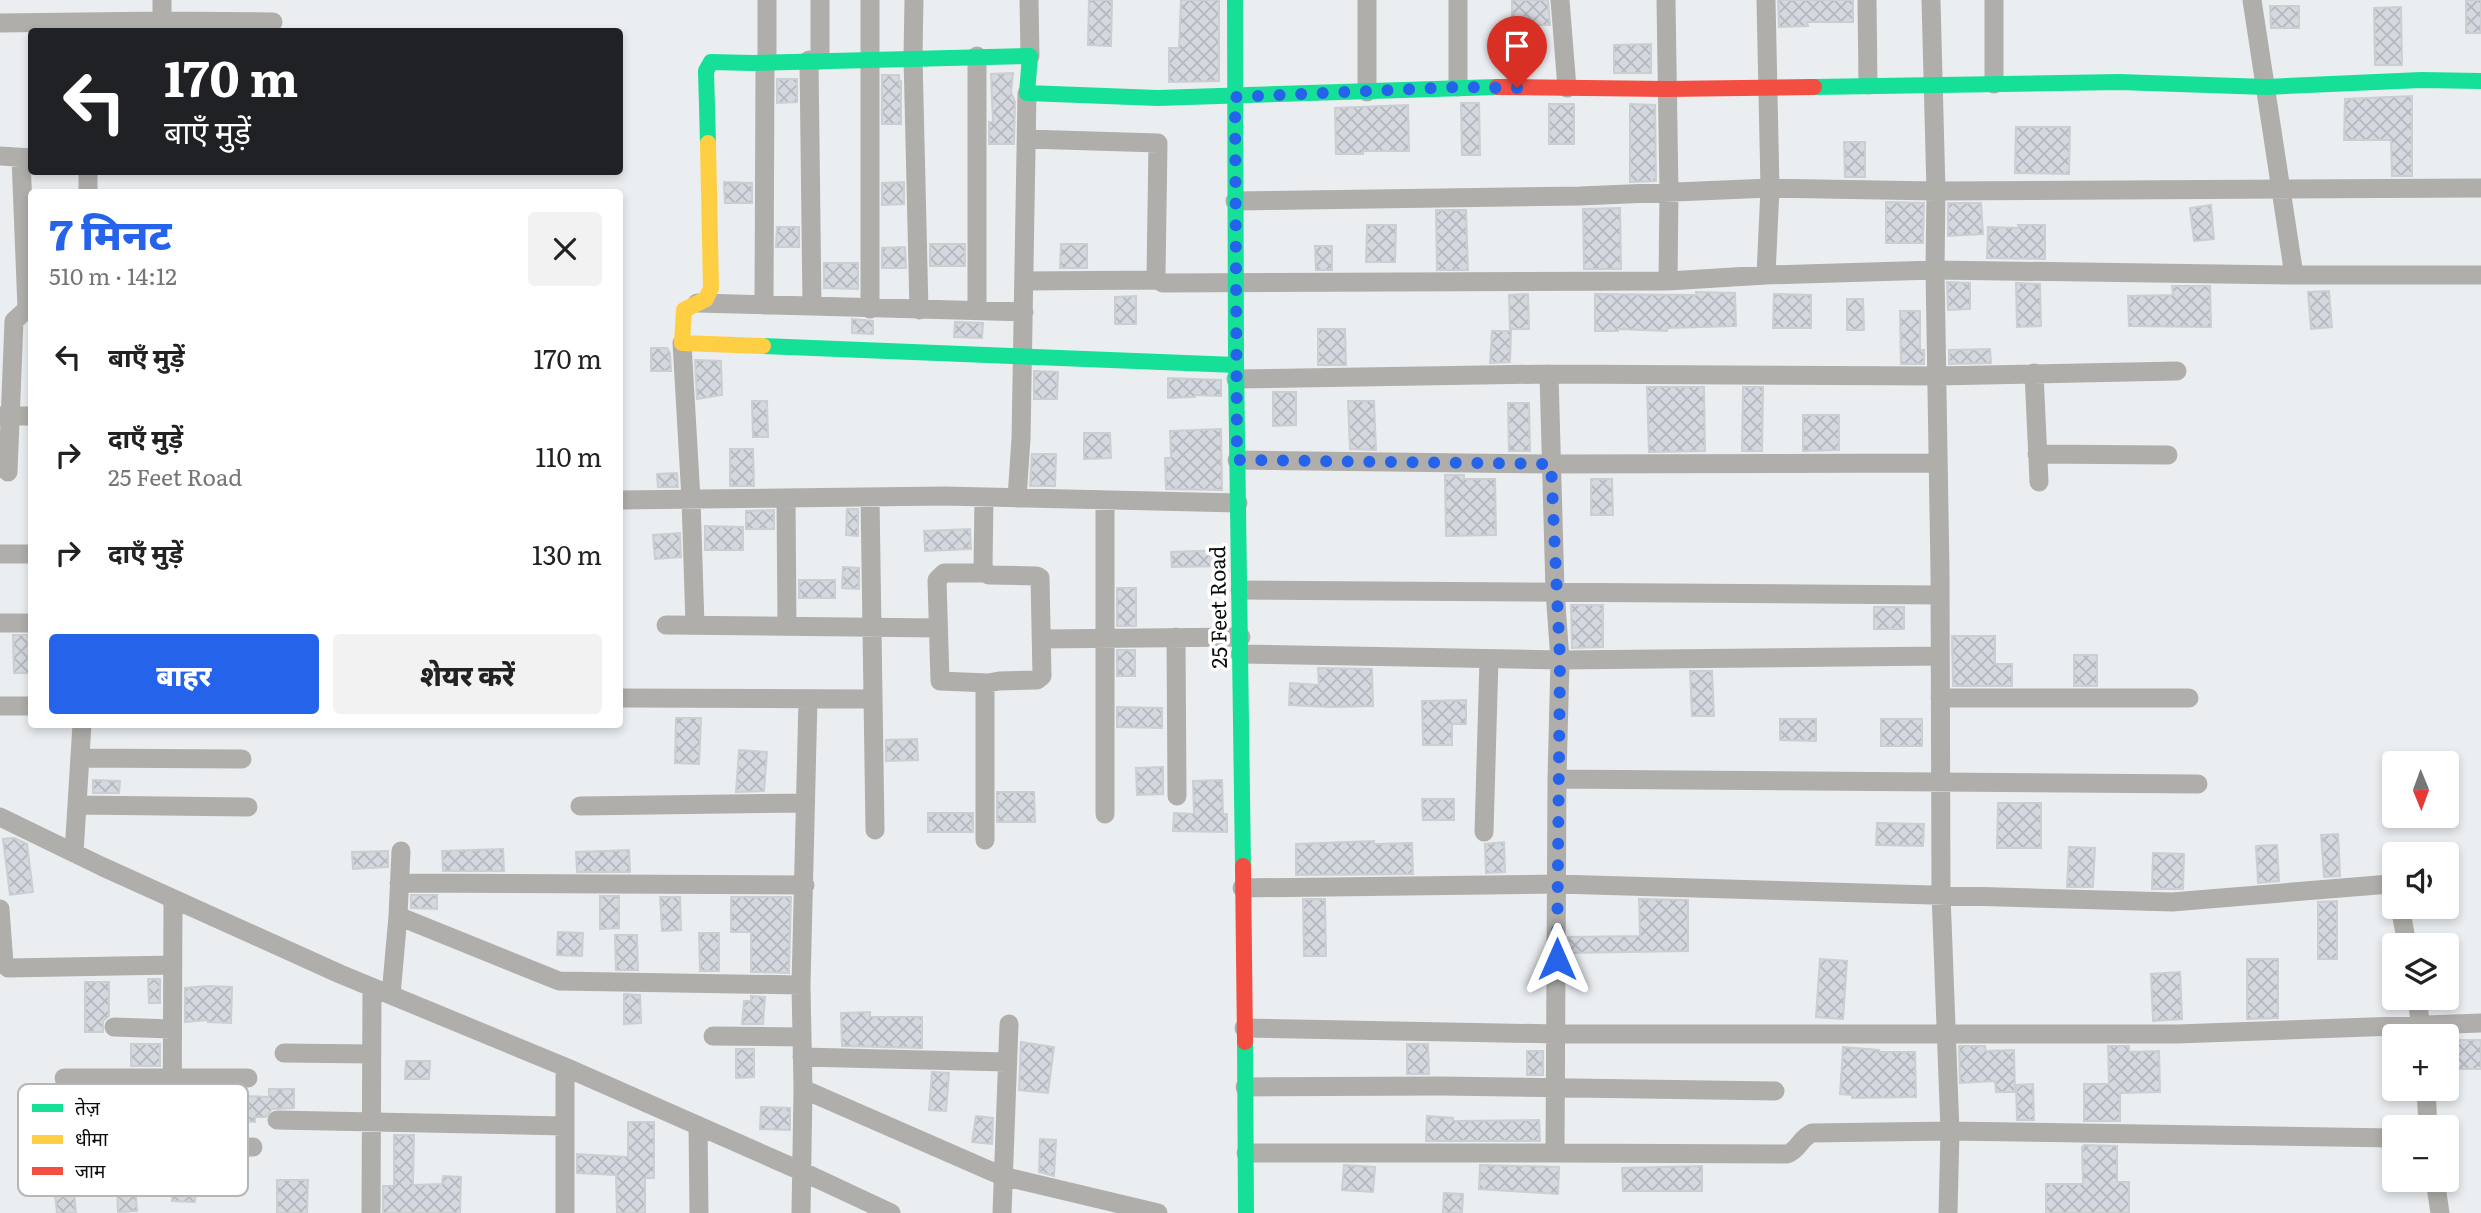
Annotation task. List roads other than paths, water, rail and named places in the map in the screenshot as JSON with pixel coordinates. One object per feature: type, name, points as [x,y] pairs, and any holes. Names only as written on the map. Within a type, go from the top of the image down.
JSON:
[{"type":"street","points":[[162,0],[162,26]]},
{"type":"street","points":[[764,304],[767,0]]},
{"type":"street","points":[[812,306],[815,60],[820,0]]},
{"type":"street","points":[[870,0],[870,309]]},
{"type":"street","points":[[914,0],[919,310]]},
{"type":"street","points":[[1017,498],[1023,355],[1029,0]]},
{"type":"street","name":"25 Feet Road","points":[[1236,0],[1235,283],[1246,1213]]},
{"type":"street","points":[[1367,0],[1367,92]]},
{"type":"street","points":[[1458,0],[1458,87]]},
{"type":"street","points":[[1560,0],[1567,88]]},
{"type":"street","points":[[1667,0],[1670,192],[1668,281]]},
{"type":"street","points":[[1766,0],[1770,188],[1766,275]]},
{"type":"street","points":[[1867,0],[1868,85]]},
{"type":"street","points":[[1931,0],[1931,85],[1936,191],[1941,894],[1950,1131],[1948,1213]]},
{"type":"street","points":[[1994,0],[1994,85]]},
{"type":"street","points":[[2252,0],[2294,275]]},
{"type":"street","points":[[0,23],[33,27],[273,22]]},
{"type":"street","points":[[977,56],[977,311]]},
{"type":"street","points":[[695,625],[682,343],[684,310],[709,295],[711,288],[706,71],[711,62],[1030,56]]},
{"type":"street","points":[[1027,93],[1158,98],[1458,87],[1667,89],[2119,82],[2266,87],[2421,80],[2481,81]]},
{"type":"street","points":[[1027,139],[1158,143],[1158,280]]},
{"type":"street","points":[[0,156],[26,158],[27,309],[14,321],[4,416],[8,472]]},
{"type":"street","points":[[1235,201],[1770,188],[1936,191],[2481,188]]},
{"type":"street","points":[[1024,281],[1668,281],[1935,270],[2481,275]]},
{"type":"street","points":[[698,303],[1024,312]]},
{"type":"street","points":[[682,343],[1023,355],[1236,372],[1937,376],[2177,371]]},
{"type":"street","points":[[2034,373],[2039,482]]},
{"type":"street","points":[[1549,374],[1555,592],[1560,660],[1555,1153]]},
{"type":"street","points":[[4,416],[28,416]]},
{"type":"street","points":[[2037,454],[2168,455]]},
{"type":"street","points":[[1237,460],[1551,464],[1937,463]]},
{"type":"street","points":[[870,497],[875,830]]},
{"type":"street","points":[[623,500],[984,497],[1238,503]]},
{"type":"street","points":[[984,497],[983,568],[986,573]]},
{"type":"street","points":[[786,498],[787,626]]},
{"type":"street","points":[[1105,500],[1105,814]]},
{"type":"street","points":[[0,554],[28,554]]},
{"type":"street","points":[[944,573],[986,573],[1040,578],[1041,678],[988,683],[940,681],[937,580],[944,573]]},
{"type":"street","points":[[1240,590],[1940,596]]},
{"type":"street","points":[[0,623],[28,623]]},
{"type":"street","points":[[666,625],[938,628]]},
{"type":"street","points":[[1042,639],[1176,637],[1241,646],[1489,659],[1940,656]]},
{"type":"street","points":[[1176,637],[1177,796]]},
{"type":"street","points":[[1484,832],[1489,659]]},
{"type":"street","points":[[985,840],[985,690],[988,683]]},
{"type":"street","points":[[623,698],[872,699]]},
{"type":"street","points":[[1940,698],[2189,698]]},
{"type":"street","points":[[801,1213],[801,985],[808,699]]},
{"type":"street","points":[[0,706],[28,706]]},
{"type":"street","points":[[74,853],[82,728]]},
{"type":"street","points":[[80,758],[242,759]]},
{"type":"street","points":[[1557,779],[2198,784]]},
{"type":"street","points":[[580,806],[806,803]]},
{"type":"street","points":[[77,805],[248,807]]},
{"type":"street","points":[[0,817],[173,899],[372,988],[565,1068],[891,1213]]},
{"type":"street","points":[[391,995],[401,851]]},
{"type":"street","points":[[399,883],[805,885]]},
{"type":"street","points":[[1242,888],[1557,884],[2172,902],[2382,885]]},
{"type":"street","points":[[172,1084],[173,899]]},
{"type":"street","points":[[0,909],[4,964],[8,968],[173,965]]},
{"type":"street","points":[[398,916],[559,981],[801,985]]},
{"type":"street","points":[[371,1213],[372,988]]},
{"type":"street","points":[[2459,1026],[2481,1023]]},
{"type":"street","points":[[1002,1213],[1009,1024]]},
{"type":"street","points":[[114,1027],[172,1029]]},
{"type":"street","points":[[1244,1028],[1557,1034],[2177,1034],[2382,1031]]},
{"type":"street","points":[[713,1036],[802,1037]]},
{"type":"street","points":[[284,1053],[372,1054]]},
{"type":"street","points":[[802,1057],[1007,1062]]},
{"type":"street","points":[[565,1068],[565,1213]]},
{"type":"street","points":[[64,1078],[248,1078]]},
{"type":"street","points":[[1245,1087],[1441,1086],[1556,1090],[1776,1091]]},
{"type":"street","points":[[803,1089],[1002,1176],[1158,1213]]},
{"type":"street","points":[[277,1120],[565,1126]]},
{"type":"street","points":[[698,1126],[699,1213]]},
{"type":"street","points":[[1245,1153],[1787,1154],[1794,1152],[1803,1137],[1812,1133],[1950,1131],[2382,1138]]},
{"type":"street","points":[[248,1147],[253,1147]]},
{"type":"street","points":[[2437,1192],[2441,1213]]}]
